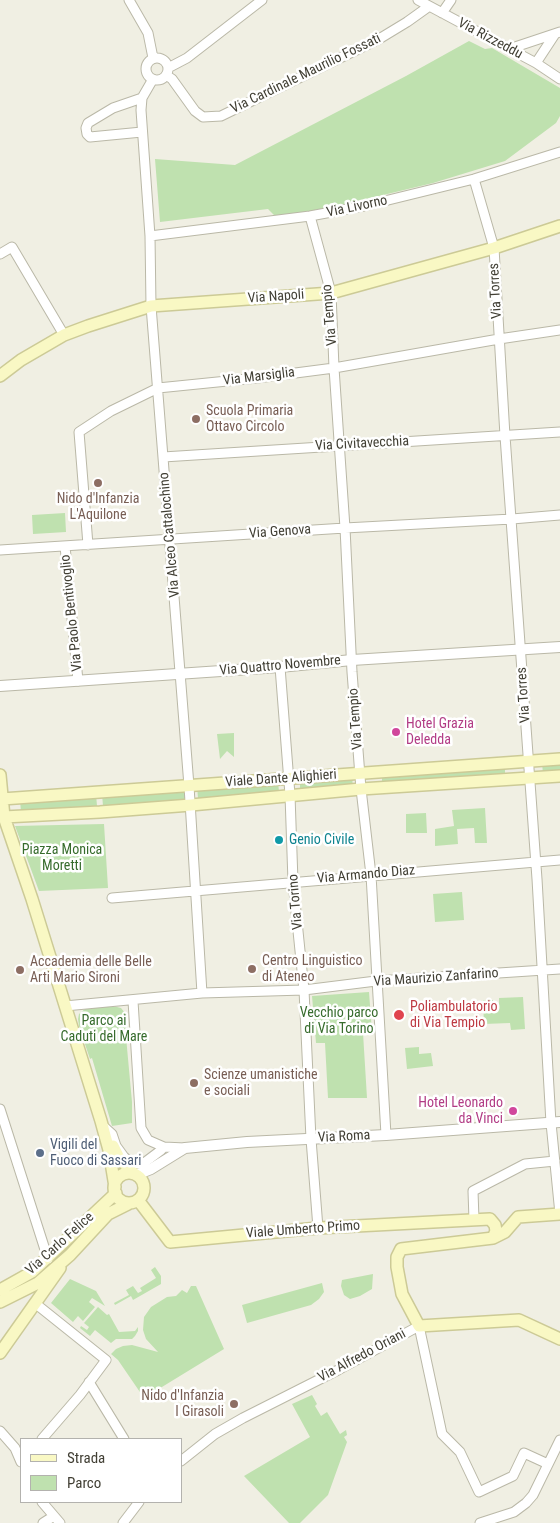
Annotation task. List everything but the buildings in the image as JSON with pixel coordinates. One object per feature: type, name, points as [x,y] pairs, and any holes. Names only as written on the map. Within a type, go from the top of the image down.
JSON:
[{"type":"main road","name":"Via Napoli","points":[[0,376],[21,360],[64,336],[88,326],[151,306],[331,293],[494,248],[560,226]]},
{"type":"main road","name":"Viale Dante Alighieri","points":[[2,799],[560,759]]},
{"type":"main road","points":[[0,775],[4,817],[32,899],[102,1124],[109,1150],[115,1190],[121,1200],[134,1201]]},
{"type":"main road","name":"Viale Dante Alighieri","points":[[4,817],[100,812],[361,789],[560,776]]},
{"type":"main road","points":[[99,792],[100,812]]},
{"type":"main road","points":[[0,1353],[70,1254],[108,1214],[142,1196],[144,1188],[142,1179],[119,1158],[102,1124]]},
{"type":"main road","points":[[115,1190],[116,1183],[121,1176],[130,1173],[135,1174]]},
{"type":"main road","name":"Via Carlo Felice","points":[[0,1290],[32,1272],[115,1190]]},
{"type":"main road","name":"Viale Umberto Primo","points":[[134,1201],[170,1242],[318,1228],[490,1219],[495,1225],[496,1231],[493,1238]]},
{"type":"main road","points":[[493,1238],[505,1232],[518,1217],[560,1214]]},
{"type":"main road","name":"Via Alfredo Oriani","points":[[419,1326],[402,1294],[397,1267],[397,1257],[401,1249],[493,1238]]},
{"type":"main road","name":"Via Carlo Felice","points":[[0,1302],[38,1282],[70,1254]]},
{"type":"main road","points":[[419,1326],[519,1320],[560,1339]]},
{"type":"street","points":[[129,0],[148,33],[153,58]]},
{"type":"street","points":[[153,58],[146,67],[147,74],[153,79],[160,80],[167,71],[187,58],[262,0]]},
{"type":"street","name":"Via Rizzeddu","points":[[418,0],[536,63],[560,79]]},
{"type":"street","points":[[442,13],[451,0]]},
{"type":"street","name":"Via Cardinale Maurilio Fossati","points":[[167,71],[195,111],[203,117],[221,116],[379,39],[408,22],[428,7]]},
{"type":"street","points":[[509,49],[558,33]]},
{"type":"street","points":[[536,63],[558,33]]},
{"type":"street","points":[[153,58],[164,61],[167,71]]},
{"type":"street","points":[[142,132],[90,137],[87,134],[86,128],[88,123],[113,108],[142,98],[153,79]]},
{"type":"street","name":"Via Alceo Cattalochino","points":[[142,98],[142,132],[150,236],[151,306],[191,805],[202,993]]},
{"type":"street","name":"Via Livorno","points":[[150,236],[310,216],[364,206],[474,179],[560,152]]},
{"type":"street","name":"Via Torres","points":[[474,179],[494,248],[505,436],[560,1214]]},
{"type":"street","name":"Via Tempio","points":[[310,216],[331,293],[352,660],[361,789],[371,875],[386,1135]]},
{"type":"street","points":[[0,254],[12,247],[64,336]]},
{"type":"street","name":"Via Marsiglia","points":[[88,545],[79,432],[111,411],[158,388],[334,368],[560,330]]},
{"type":"street","name":"Via Civitavecchia","points":[[163,457],[560,432]]},
{"type":"street","name":"Via Genova","points":[[0,550],[560,515]]},
{"type":"street","name":"Via Paolo Bentivoglio","points":[[65,546],[78,681]]},
{"type":"street","name":"Via Quattro Novembre","points":[[0,686],[560,647]]},
{"type":"street","name":"Via Torino","points":[[280,667],[289,778],[293,882],[304,990],[311,1139],[318,1228]]},
{"type":"street","name":"Via Armando Diaz","points":[[112,898],[560,860]]},
{"type":"street","name":"Via Maurizio Zanfarino","points":[[65,1006],[202,993],[304,990],[376,982],[560,969]]},
{"type":"street","points":[[133,1001],[141,1128],[148,1140],[164,1147],[185,1148]]},
{"type":"street","points":[[0,1109],[48,1258]]},
{"type":"street","name":"Via Roma","points":[[135,1174],[151,1169],[185,1148],[248,1142],[386,1135],[555,1123]]},
{"type":"street","points":[[102,1124],[112,1134],[116,1146],[124,1157],[132,1163],[144,1163],[164,1147]]},
{"type":"street","points":[[474,1220],[472,1191],[525,1164],[555,1160]]},
{"type":"street","points":[[36,1304],[106,1360],[43,1438]]},
{"type":"street","points":[[419,1326],[442,1434],[460,1452],[479,1492],[513,1476],[524,1453],[548,1464]]},
{"type":"street","name":"Via Alfredo Oriani","points":[[182,1460],[215,1434],[243,1418],[419,1326]]},
{"type":"street","points":[[89,1382],[123,1438]]},
{"type":"street","points":[[0,1431],[15,1448],[20,1460]]},
{"type":"street","points":[[480,1523],[514,1512],[526,1503],[533,1494],[560,1440]]},
{"type":"street","points":[[43,1503],[57,1519],[43,1523]]},
{"type":"street","points":[[127,1521],[138,1503]]},
{"type":"green space","points":[[469,41],[485,49],[492,48],[560,88],[560,116],[556,123],[505,161],[433,183],[277,218],[268,209],[160,222],[155,159],[235,165]]},
{"type":"green space","points":[[65,513],[66,532],[33,534],[32,515]]},
{"type":"green space","points":[[234,733],[234,757],[227,751],[220,759],[217,734]]},
{"type":"green space","points":[[560,762],[560,773],[543,774],[542,763]]},
{"type":"green space","points":[[505,766],[505,776],[382,783],[382,773]]},
{"type":"green space","points":[[352,777],[353,787],[300,791],[300,781]]},
{"type":"green space","points":[[278,781],[279,792],[198,798],[197,787]]},
{"type":"green space","points":[[185,789],[186,801],[103,806],[102,794]]},
{"type":"green space","points":[[96,794],[97,806],[21,812],[20,800]]},
{"type":"green space","points":[[485,808],[487,843],[475,843],[474,828],[457,829],[458,844],[435,846],[435,829],[454,826],[452,810]]},
{"type":"green space","points":[[426,813],[427,833],[406,833],[406,814]]},
{"type":"green space","name":"Piazza Monica Moretti","points":[[104,824],[108,888],[39,891],[15,826]]},
{"type":"green space","points":[[462,892],[464,920],[435,922],[433,894]]},
{"type":"green space","name":"Vecchio parco di Via Torino","points":[[369,992],[372,1032],[363,1033],[367,1098],[328,1098],[325,1043],[316,1043],[312,996]]},
{"type":"green space","points":[[523,997],[525,1029],[511,1030],[510,1023],[484,1024],[483,1000],[493,1000],[494,1009],[499,1009],[499,998]]},
{"type":"green space","name":"Parco ai Caduti del Mare","points":[[113,1006],[121,1008],[125,1013],[132,1123],[112,1126],[92,1058],[90,1059],[78,1019],[79,1014],[85,1009]]},
{"type":"green space","points":[[419,1047],[419,1054],[431,1053],[433,1066],[407,1069],[405,1048]]},
{"type":"green space","points":[[155,1267],[161,1276],[161,1284],[133,1300],[131,1296],[115,1305],[114,1303],[129,1295],[126,1290],[133,1286],[138,1293],[142,1291],[140,1288],[156,1278],[151,1270]]},
{"type":"green space","points":[[373,1274],[372,1289],[350,1299],[344,1295],[341,1286],[342,1280]]},
{"type":"green space","points":[[70,1279],[96,1291],[105,1306],[92,1298],[89,1302],[95,1307],[83,1321],[78,1316],[73,1322],[51,1303]]},
{"type":"green space","points":[[322,1283],[324,1292],[311,1305],[247,1323],[242,1305]]},
{"type":"green space","points":[[191,1286],[196,1286],[224,1349],[144,1398],[118,1360],[111,1354],[123,1346],[132,1345],[158,1352],[146,1339],[143,1330],[144,1317],[151,1307],[167,1297],[176,1296],[182,1290],[187,1293]]},
{"type":"green space","points":[[98,1307],[107,1315],[109,1314],[119,1332],[135,1331],[138,1327],[135,1336],[132,1339],[116,1339],[111,1343],[95,1330],[90,1336],[80,1328],[81,1326],[87,1330],[89,1327],[84,1323]]},
{"type":"green space","points":[[312,1395],[317,1404],[315,1406],[321,1416],[327,1412],[340,1434],[346,1430],[347,1435],[344,1437],[347,1442],[328,1495],[300,1523],[289,1523],[244,1476],[310,1437],[292,1404]]},
{"type":"place","name":"Scuola Primaria Ottavo Circolo","points":[[196,419]]},
{"type":"place","name":"Nido d'Infanzia L'Aquilone","points":[[98,483]]},
{"type":"place","name":"Hotel Grazia Deledda","points":[[396,732]]},
{"type":"place","name":"Genio Civile","points":[[279,840]]},
{"type":"place","name":"Centro Linguistico di Ateneo","points":[[252,969]]},
{"type":"place","name":"Accademia delle Belle Arti Mario Sironi","points":[[20,970]]},
{"type":"place","name":"Poliambulatorio di Via Tempio","points":[[399,1015]]},
{"type":"place","name":"Scienze umanistiche e sociali","points":[[194,1083]]},
{"type":"place","name":"Hotel Leonardo da Vinci","points":[[513,1111]]},
{"type":"place","name":"Vigili del Fuoco di Sassari","points":[[40,1153]]},
{"type":"place","name":"Nido d'Infanzia I Girasoli","points":[[234,1404]]}]
